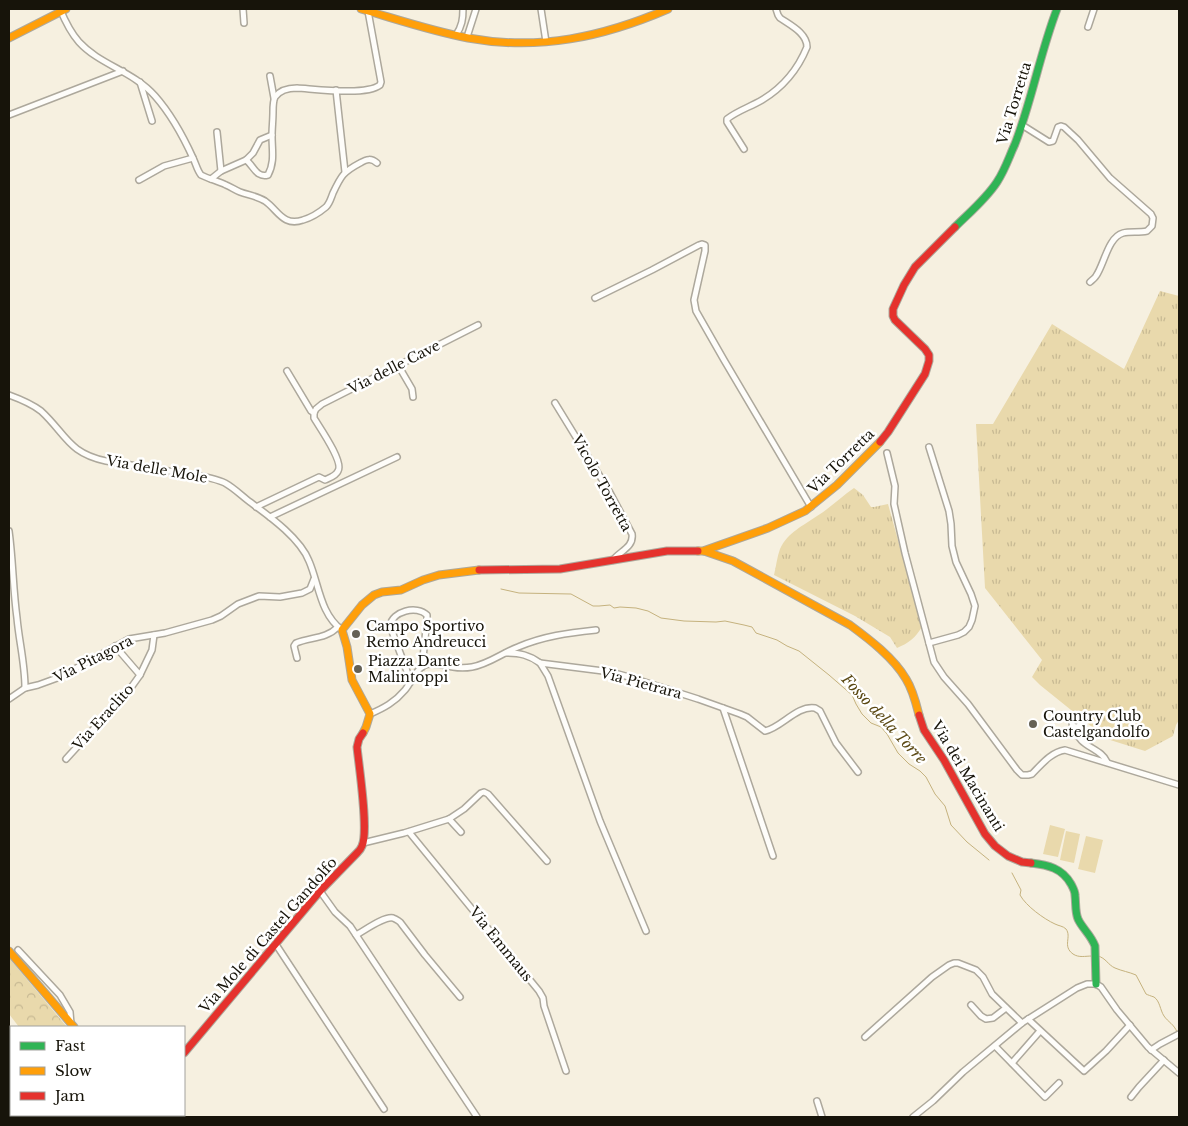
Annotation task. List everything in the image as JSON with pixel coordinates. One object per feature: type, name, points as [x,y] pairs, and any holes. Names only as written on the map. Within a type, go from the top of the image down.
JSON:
[{"type":"street","points":[[243,9],[244,22]]},
{"type":"street","points":[[456,35],[463,20],[463,9]]},
{"type":"street","points":[[466,37],[476,9]]},
{"type":"street","points":[[542,9],[546,42]]},
{"type":"street","points":[[274,98],[282,91],[292,88],[361,90],[377,88],[381,82],[365,10],[456,35],[530,44],[571,40],[604,33],[638,22],[668,9]]},
{"type":"street","points":[[744,149],[727,119],[762,100],[783,84],[807,47],[804,36],[779,17],[776,9]]},
{"type":"street","name":"Via Torretta","points":[[340,628],[374,595],[401,590],[439,575],[476,570],[560,569],[667,551],[703,551],[768,528],[794,516],[811,507],[837,486],[888,432],[925,374],[929,363],[928,353],[895,320],[894,309],[904,285],[915,267],[972,211],[996,184],[1007,163],[1022,125],[1057,9]]},
{"type":"street","points":[[1088,27],[1094,9]]},
{"type":"street","points":[[9,38],[62,10],[70,29],[80,44],[96,56],[140,82],[162,105],[174,122],[201,175],[260,198],[283,218],[294,222],[304,220],[326,207],[345,172],[365,160],[372,160],[377,163]]},
{"type":"street","points":[[9,115],[123,71]]},
{"type":"street","points":[[246,160],[254,170],[264,176],[268,174],[272,167],[274,98],[270,76]]},
{"type":"street","points":[[140,82],[152,121]]},
{"type":"street","points":[[336,90],[345,172]]},
{"type":"street","points":[[1022,125],[1049,142],[1053,141],[1058,127],[1064,127],[1078,140],[1110,178],[1151,214],[1153,218],[1152,226],[1147,232],[1127,232],[1116,237],[1102,261],[1096,277],[1090,282]]},
{"type":"street","points":[[217,132],[221,171]]},
{"type":"street","points":[[211,179],[221,171],[246,160],[253,153],[260,140],[272,135]]},
{"type":"street","points":[[139,180],[164,166],[193,158]]},
{"type":"street","points":[[595,298],[699,245],[705,245],[706,251],[694,301],[696,312],[811,507]]},
{"type":"street","name":"Via delle Cave","points":[[314,413],[322,404],[478,325]]},
{"type":"street","points":[[398,365],[412,389],[413,397]]},
{"type":"street","points":[[256,507],[319,477],[325,480],[338,472],[340,464],[316,422],[314,413],[287,372]]},
{"type":"street","name":"Via delle Mole","points":[[9,395],[39,410],[72,446],[86,455],[106,461],[213,479],[227,485],[270,517],[304,550],[327,612],[340,628]]},
{"type":"street","name":"Vicolo Torretta","points":[[555,403],[609,490],[632,534],[630,546],[620,552],[613,560]]},
{"type":"street","points":[[929,447],[949,511],[952,546],[956,562],[975,606],[972,620],[964,632],[929,643]]},
{"type":"street","points":[[887,453],[895,486],[894,504],[898,526],[934,662],[1017,770],[1022,775],[1030,775],[1052,756],[1063,750],[1179,785]]},
{"type":"street","points":[[270,517],[397,457]]},
{"type":"street","points":[[9,532],[17,620],[25,668],[26,688]]},
{"type":"street","name":"Via dei Macinanti","points":[[703,551],[733,561],[847,623],[865,636],[902,672],[908,682],[926,733],[944,760],[985,834],[1011,858],[1055,868],[1067,877],[1075,892],[1078,919],[1093,942],[1096,984]]},
{"type":"street","name":"Via Pitagora","points":[[9,699],[26,688],[60,677],[133,638],[175,631],[217,618],[236,605],[257,597],[280,597],[305,592],[311,587],[315,578]]},
{"type":"street","points":[[370,714],[394,701],[402,693],[411,682],[422,667],[428,620],[427,615],[420,610],[410,610],[394,616],[390,626],[411,682]]},
{"type":"street","points":[[297,658],[294,647],[296,643],[328,635],[340,628],[347,647],[352,680],[370,714],[357,747],[364,818],[363,843],[409,832],[449,819],[482,793],[486,793],[547,862]]},
{"type":"street","points":[[422,667],[430,664],[458,668],[474,667],[543,638],[596,630]]},
{"type":"street","name":"Via Eraclito","points":[[66,759],[130,689],[140,675],[152,650],[154,635]]},
{"type":"street","name":"Via Eraclito","points":[[115,646],[140,675]]},
{"type":"street","name":"Via Pietrara","points":[[506,653],[527,655],[540,663],[615,673],[745,716],[762,731],[769,730],[807,708],[815,708],[820,711],[836,743],[858,772]]},
{"type":"street","points":[[540,663],[548,676],[600,821],[646,931]]},
{"type":"street","points":[[723,708],[773,856]]},
{"type":"street","points":[[1075,727],[1076,734],[1085,745],[1104,756],[1106,762]]},
{"type":"street","points":[[449,819],[462,832]]},
{"type":"street","name":"Via Emmaus","points":[[409,832],[539,990],[566,1071]]},
{"type":"street","name":"Via Mole di Castel Gandolfo","points":[[185,1052],[275,943],[320,891],[357,853],[363,843]]},
{"type":"street","points":[[320,891],[335,912],[347,922],[477,1117]]},
{"type":"street","points":[[356,936],[386,919],[396,919],[460,997]]},
{"type":"street","points":[[275,943],[384,1109]]},
{"type":"street","points":[[9,950],[73,1026]]},
{"type":"street","points":[[18,950],[60,995],[70,1012],[73,1026]]},
{"type":"street","points":[[865,1038],[932,977],[954,963],[972,967],[976,970],[986,981],[992,994],[1022,1024]]},
{"type":"street","points":[[913,1117],[963,1072],[1028,1019],[1077,988],[1087,984],[1096,984],[1103,988],[1117,1010],[1152,1050],[1179,1073]]},
{"type":"street","points":[[971,1005],[986,1020],[992,1019],[1006,1008]]},
{"type":"street","points":[[1028,1019],[1084,1071],[1130,1025]]},
{"type":"street","points":[[1012,1063],[1040,1031]]},
{"type":"street","points":[[1152,1050],[1178,1035]]},
{"type":"street","points":[[995,1046],[1045,1097],[1059,1083]]},
{"type":"street","points":[[1132,1097],[1164,1060]]},
{"type":"street","points":[[817,1101],[822,1117]]},
{"type":"green space","points":[[1160,291],[1179,296],[1179,720],[1173,736],[1145,751],[1107,739],[1032,677],[1042,660],[985,588],[976,424],[993,424],[1052,324],[1124,369]]},
{"type":"green space","points":[[854,488],[863,495],[871,507],[888,504],[922,627],[911,640],[897,648],[890,637],[855,616],[774,575],[780,549],[787,538]]},
{"type":"green space","points":[[1050,825],[1065,829],[1058,857],[1043,854]]},
{"type":"green space","points":[[1066,831],[1080,834],[1074,863],[1060,860]]},
{"type":"green space","points":[[1086,836],[1103,840],[1095,873],[1078,869]]},
{"type":"green space","points":[[9,958],[66,1026],[18,1026],[9,1014]]},
{"type":"waterway","name":"Fosso della Torre","points":[[501,589],[519,593],[571,594],[593,606],[610,605],[614,608],[636,608],[648,611],[661,618],[684,621],[725,621],[752,627],[756,633],[777,640],[799,651],[852,695],[862,714],[871,723],[881,727],[898,753],[926,777],[935,794],[945,806],[951,825],[967,842],[989,860]]},
{"type":"waterway","name":"Fosso della Torre","points":[[1012,873],[1021,890],[1020,895],[1026,903],[1046,919],[1066,929],[1070,951],[1078,956],[1092,956]]},
{"type":"waterway","name":"Fosso della Torre","points":[[1098,956],[1115,968],[1136,975],[1146,994],[1156,999],[1164,1016],[1177,1032]]},
{"type":"traffic: fast","points":[[955,227],[988,194],[1005,168],[1021,127],[1057,9]]},
{"type":"traffic: fast","points":[[1031,863],[1054,868],[1063,874],[1071,884],[1075,892],[1078,919],[1095,946],[1096,984]]},
{"type":"traffic: slow","points":[[9,38],[66,9]]},
{"type":"traffic: slow","points":[[361,9],[468,38],[520,43],[545,42],[595,34],[644,19],[668,9]]},
{"type":"traffic: slow","points":[[698,551],[703,551],[768,528],[805,511],[837,485],[880,442]]},
{"type":"traffic: slow","points":[[704,551],[733,561],[857,630],[881,649],[901,671],[911,688],[919,715]]},
{"type":"traffic: slow","points":[[363,733],[370,714],[352,680],[347,647],[342,630],[362,605],[374,595],[401,590],[439,575],[479,570]]},
{"type":"traffic: slow","points":[[9,951],[73,1026]]},
{"type":"traffic: jam","points":[[880,442],[925,374],[929,361],[929,355],[925,349],[895,320],[893,309],[915,267],[955,227]]},
{"type":"traffic: jam","points":[[479,570],[560,569],[667,551],[698,551]]},
{"type":"traffic: jam","points":[[919,715],[924,730],[944,760],[985,834],[995,846],[1008,856],[1022,862],[1031,863]]},
{"type":"traffic: jam","points":[[185,1052],[320,891],[361,848],[364,838],[364,813],[357,747],[363,733]]},
{"type":"place","name":"Campo Sportivo Remo Andreucci","points":[[356,634]]},
{"type":"place","name":"Piazza Dante Malintoppi","points":[[358,669]]},
{"type":"place","name":"Country Club Castelgandolfo","points":[[1033,724]]}]
